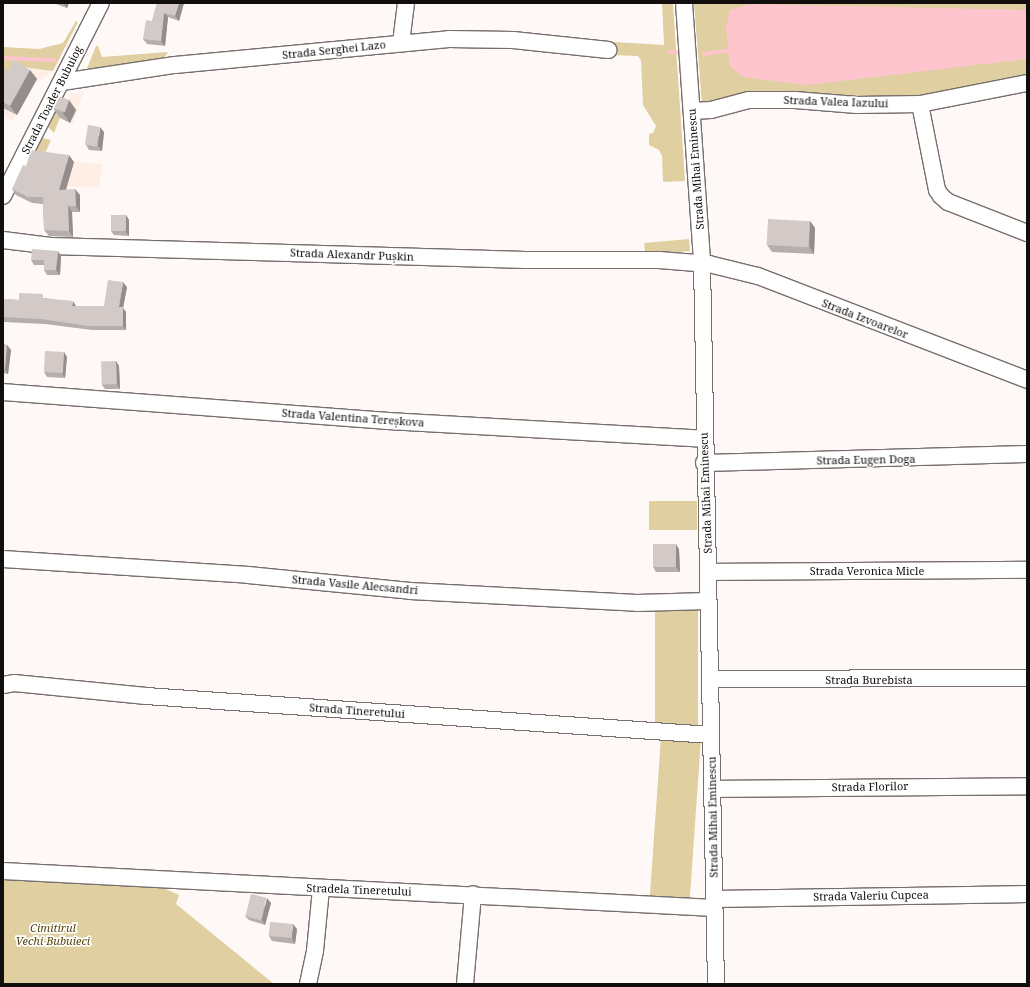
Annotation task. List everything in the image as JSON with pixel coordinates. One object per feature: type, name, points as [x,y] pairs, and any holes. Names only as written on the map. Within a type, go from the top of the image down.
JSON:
[{"type":"street","name":"Strada Toader Bubuiog","points":[[3,196],[101,3]]},
{"type":"street","points":[[401,43],[406,3]]},
{"type":"street","name":"Strada Mihai Eminescu","points":[[684,3],[702,263],[704,463],[713,789],[716,984]]},
{"type":"street","name":"Strada Serghei Lazo","points":[[62,82],[175,65],[449,39],[513,40],[608,50]]},
{"type":"street","name":"Strada Valea Iazului","points":[[692,111],[711,110],[749,100],[795,100],[858,105],[920,104],[1027,83]]},
{"type":"street","points":[[920,104],[937,190],[941,196],[948,202],[1027,233]]},
{"type":"street","name":"Strada Alexandr Pușkin","points":[[3,240],[51,246],[702,263]]},
{"type":"street","name":"Strada Izvoarelor","points":[[702,263],[758,276],[1027,380]]},
{"type":"street","name":"Strada Valentina Tereșkova","points":[[3,392],[387,421],[704,439]]},
{"type":"street","name":"Strada Eugen Doga","points":[[704,463],[1027,454]]},
{"type":"street","name":"Strada Vasile Alecsandri","points":[[3,559],[248,575],[410,591],[637,603],[708,601]]},
{"type":"street","name":"Strada Veronica Micle","points":[[708,572],[1027,570]]},
{"type":"street","name":"Strada Burebista","points":[[710,679],[1027,678]]},
{"type":"street","name":"Strada Tineretului","points":[[3,685],[711,735]]},
{"type":"street","name":"Strada Florilor","points":[[713,789],[1027,786]]},
{"type":"street","name":"Stradela Tineretului","points":[[3,871],[321,889],[473,894],[656,907],[714,904]]},
{"type":"street","points":[[308,984],[315,951],[321,889]]},
{"type":"street","points":[[465,984],[473,894]]},
{"type":"street","name":"Strada Valeriu Cupcea","points":[[714,904],[1027,894]]},
{"type":"shaded area","points":[[750,4],[1027,10],[1027,59],[807,85],[743,77],[730,66],[726,27],[730,10]]},
{"type":"shaded area","points":[[22,67],[53,71],[31,87],[13,121],[3,116],[3,74]]},
{"type":"shaded area","points":[[84,91],[73,124],[60,118],[70,95]]},
{"type":"shaded area","points":[[74,162],[102,164],[99,187],[61,187]]},
{"type":"green space","points":[[662,3],[673,3],[685,181],[663,182],[662,156],[659,150],[649,145],[649,134],[653,133],[656,126],[643,105],[641,60],[638,56],[611,55],[614,42],[664,45]]},
{"type":"green space","points":[[694,3],[1027,3],[1027,77],[916,97],[755,94],[702,105]]},
{"type":"green space","points":[[76,21],[78,22],[53,71],[22,67],[3,74],[3,47],[39,49],[63,43]]},
{"type":"green space","points":[[96,46],[98,46],[102,57],[168,52],[163,59],[86,71]]},
{"type":"green space","points":[[60,104],[65,105],[54,133],[48,127]]},
{"type":"green space","points":[[42,138],[51,140],[43,158],[31,157]]},
{"type":"green space","points":[[689,239],[690,251],[645,255],[644,243]]},
{"type":"green space","points":[[649,501],[697,501],[697,530],[649,530]]},
{"type":"green space","points":[[655,608],[698,608],[698,726],[655,726]]},
{"type":"green space","points":[[661,737],[701,740],[690,901],[650,899]]},
{"type":"green space","name":"Cimitirul Vechi Bubuieci","points":[[3,876],[152,883],[179,895],[176,904],[274,984],[3,984]]},
{"type":"building","points":[[157,3],[179,3],[175,16],[164,13],[161,41],[143,39],[146,20],[152,21]]},
{"type":"building","points":[[14,60],[30,70],[10,106],[3,102],[3,68],[8,71]]},
{"type":"building","points":[[58,96],[69,100],[65,112],[54,108]]},
{"type":"building","points":[[88,125],[100,127],[97,147],[85,145]]},
{"type":"building","points":[[31,150],[69,155],[59,190],[75,189],[76,206],[68,206],[69,231],[44,230],[43,197],[28,197],[12,189],[23,165],[26,166]]},
{"type":"building","points":[[111,215],[126,215],[126,231],[111,231]]},
{"type":"building","points":[[768,219],[810,221],[809,247],[767,245]]},
{"type":"building","points":[[32,249],[58,251],[56,270],[44,270],[44,260],[31,260]]},
{"type":"building","points":[[108,280],[123,282],[119,307],[123,307],[123,326],[88,326],[41,319],[3,317],[3,299],[19,300],[19,293],[43,294],[43,298],[73,301],[72,306],[104,306]]},
{"type":"building","points":[[3,344],[7,345],[5,369],[3,369]]},
{"type":"building","points":[[45,351],[64,352],[63,373],[44,372]]},
{"type":"building","points":[[116,361],[117,384],[102,385],[101,362]]},
{"type":"building","points":[[653,544],[676,544],[676,567],[653,567]]},
{"type":"building","points":[[251,894],[267,898],[261,920],[245,916]]},
{"type":"building","points":[[270,922],[293,924],[292,938],[269,936]]},
{"type":"waterway","points":[[704,54],[732,50]]},
{"type":"waterway","points":[[670,52],[676,52]]},
{"type":"waterway","points":[[3,58],[54,60]]}]
